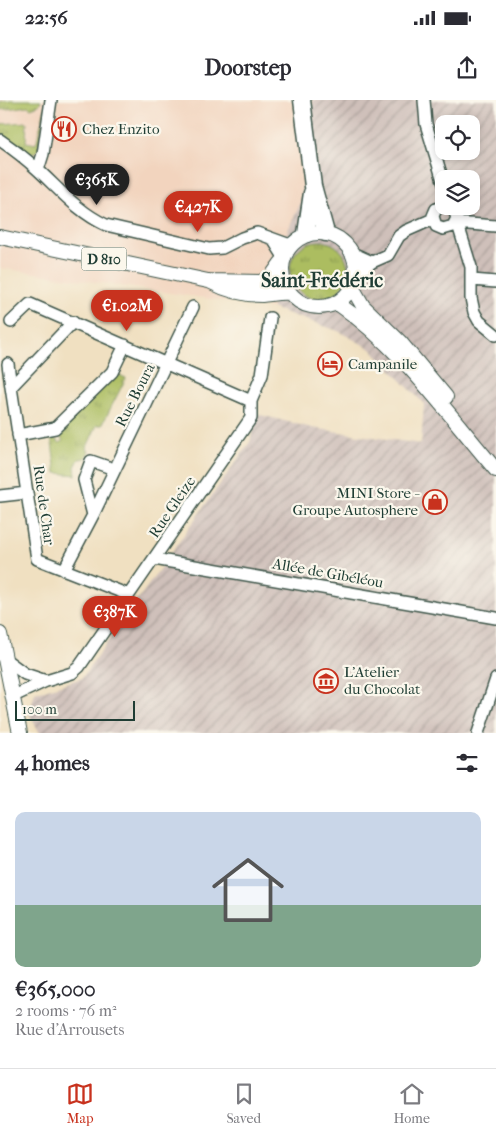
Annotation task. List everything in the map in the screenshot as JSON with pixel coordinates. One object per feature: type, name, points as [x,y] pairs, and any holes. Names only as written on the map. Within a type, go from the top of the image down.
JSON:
[{"type":"highway","points":[[304,100],[313,186],[326,233]]},
{"type":"highway","points":[[306,234],[313,186]]},
{"type":"main road","points":[[354,281],[337,303],[326,307],[314,308],[303,304],[290,293],[281,276],[285,255],[306,234],[326,233],[337,237],[352,253],[356,263],[354,281],[363,306],[400,342],[496,457]]},
{"type":"main road","name":"D 810","points":[[0,236],[208,281],[262,282],[271,277],[285,255]]},
{"type":"main road","name":"D 810","points":[[208,281],[226,290],[245,294],[290,293]]},
{"type":"main road","points":[[337,303],[360,318],[394,351],[496,470]]},
{"type":"main road","points":[[0,634],[11,682],[29,733]]},
{"type":"main road","points":[[11,682],[10,689],[20,733]]},
{"type":"street","points":[[38,170],[43,154],[50,100]]},
{"type":"street","points":[[424,100],[426,124],[440,170]]},
{"type":"street","points":[[0,140],[38,170],[84,212],[106,225],[209,249],[222,248],[257,233],[274,241],[285,255]]},
{"type":"street","points":[[433,219],[435,212]]},
{"type":"street","points":[[452,225],[456,215]]},
{"type":"street","points":[[433,219],[440,228],[452,225],[496,226]]},
{"type":"street","points":[[354,281],[372,262],[388,255],[399,236],[406,230],[433,219]]},
{"type":"street","points":[[452,225],[464,242],[471,267],[471,298],[474,312],[478,320],[496,335]]},
{"type":"street","points":[[352,253],[372,262]]},
{"type":"street","points":[[472,280],[496,282]]},
{"type":"street","points":[[11,322],[30,304],[251,401]]},
{"type":"street","name":"Rue Boura","points":[[64,570],[168,363],[193,307]]},
{"type":"street","name":"Rue Gleize","points":[[16,695],[46,681],[72,673],[79,667],[251,418],[251,401],[262,375],[270,318]]},
{"type":"street","points":[[11,387],[73,322]]},
{"type":"street","points":[[18,435],[55,428],[112,372],[125,345]]},
{"type":"street","name":"Rue de Char","points":[[8,364],[37,559],[129,594]]},
{"type":"street","points":[[93,515],[84,480],[91,461],[114,469]]},
{"type":"street","points":[[0,496],[27,493]]},
{"type":"street","name":"Allée de Gibéléou","points":[[154,559],[496,618]]},
{"type":"street","points":[[6,660],[25,674],[46,681]]},
{"type":"street","points":[[11,682],[25,674]]},
{"type":"street","points":[[478,733],[496,679]]},
{"type":"shaded area","points":[[0,100],[313,100],[300,204],[271,266],[272,308],[0,268]]},
{"type":"shaded area","points":[[313,100],[496,100],[496,733],[40,733],[29,714],[35,693],[82,678],[250,442],[257,414],[312,428],[421,444],[424,404],[371,349],[338,331],[272,308],[271,266],[300,204]]},
{"type":"green space","points":[[10,100],[41,100],[39,105],[31,108],[28,106],[0,110],[0,102]]},
{"type":"green space","points":[[45,108],[38,151],[31,154],[0,133],[0,121],[1,124],[27,122],[26,142],[36,144]]},
{"type":"green space","points":[[319,241],[330,243],[343,254],[348,270],[346,281],[335,294],[319,299],[308,297],[295,286],[290,270],[292,259],[303,246]]},
{"type":"green space","points":[[116,374],[126,378],[102,425],[97,425],[86,449],[89,451],[86,458],[79,459],[75,467],[76,475],[56,473],[51,436],[60,443],[63,441],[59,434]]},
{"type":"place","name":"Chez Enzito","points":[[64,129]]},
{"type":"place","name":"Campanile","points":[[330,364]]},
{"type":"place","name":"MINI Store - Groupe Autosphere","points":[[435,502]]},
{"type":"place","name":"L'Atelier du Chocolat","points":[[326,681]]},
{"type":"district","name":"Saint-Frédéric","points":[[322,280]]}]
